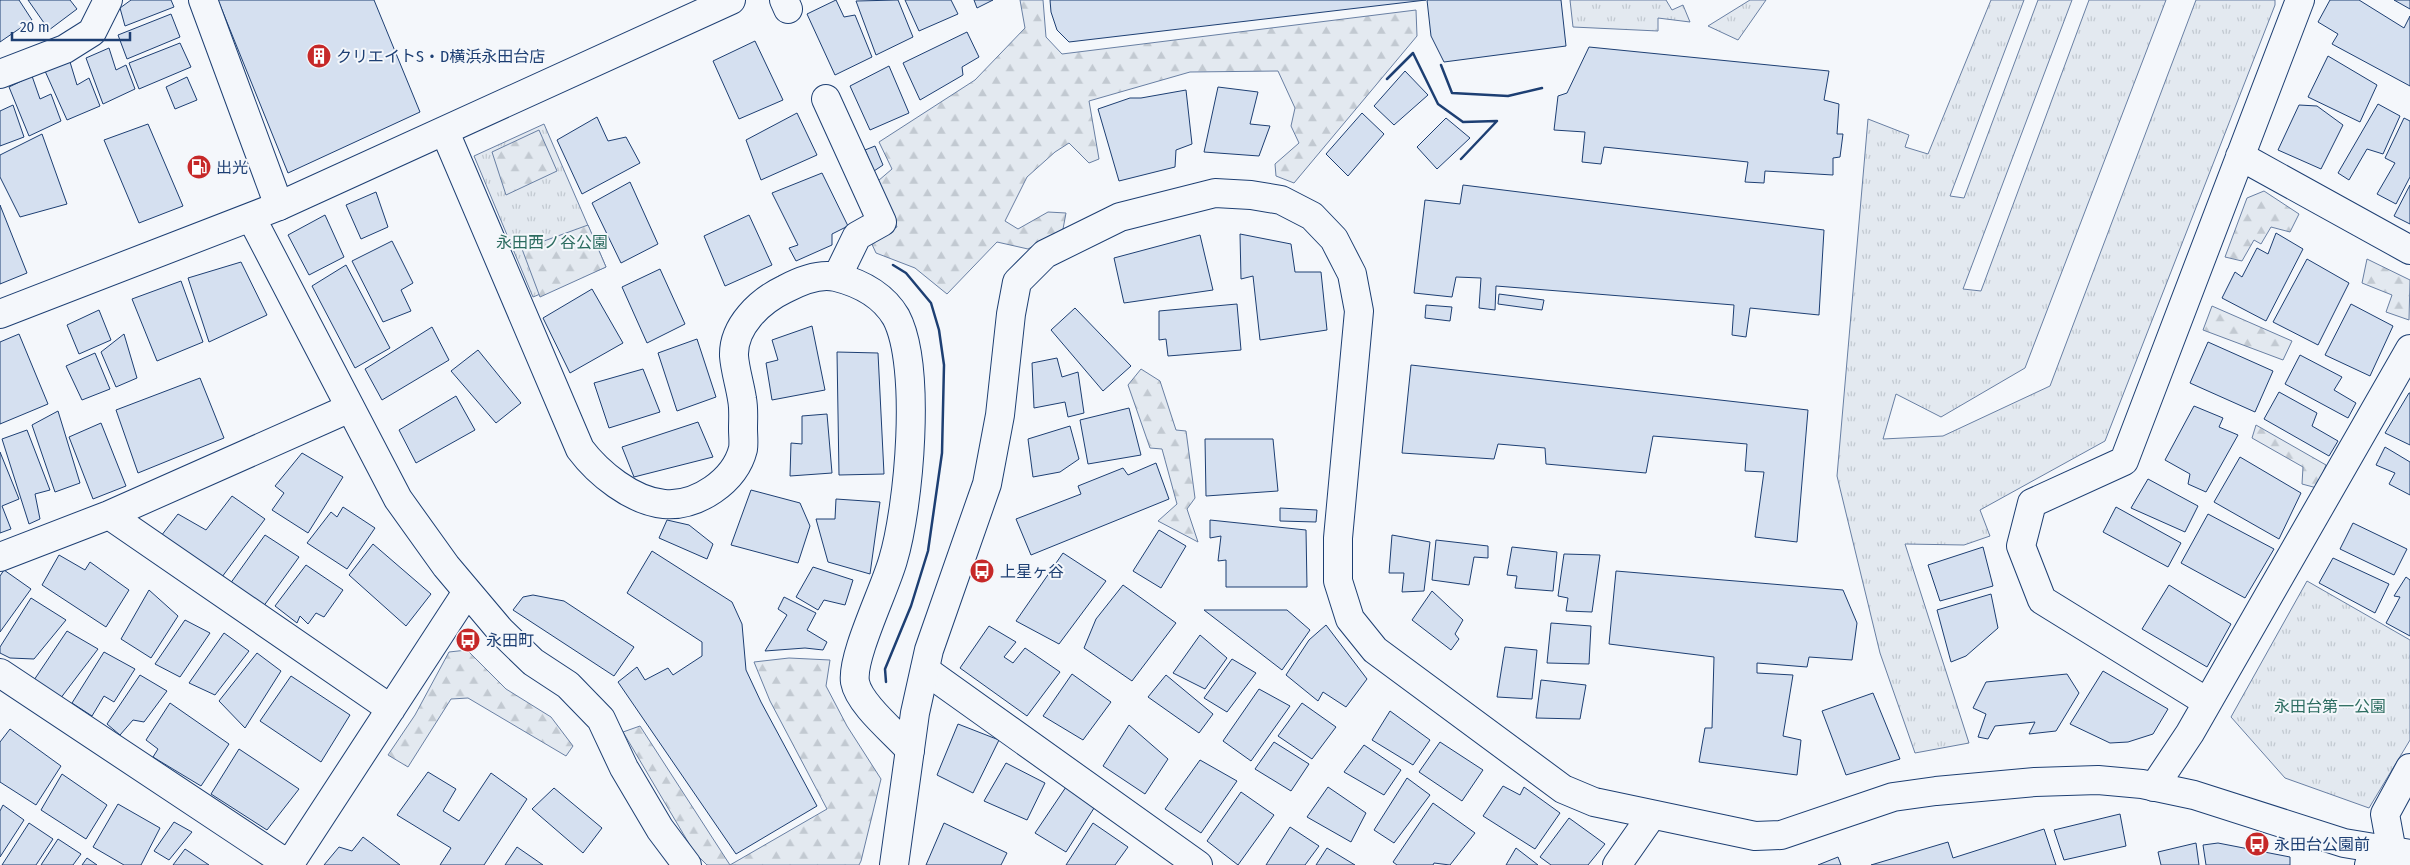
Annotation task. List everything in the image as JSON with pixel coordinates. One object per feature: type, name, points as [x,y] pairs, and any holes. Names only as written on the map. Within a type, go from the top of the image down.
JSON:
[{"type":"street","points":[[0,74],[65,49],[92,32],[108,0]]},
{"type":"street","points":[[203,0],[279,206]]},
{"type":"street","points":[[0,314],[279,206],[445,132],[731,0]]},
{"type":"street","points":[[2207,702],[2042,600],[2021,546],[2032,503],[2124,461],[2300,0]]},
{"type":"street","points":[[826,99],[882,222],[857,236],[837,277]]},
{"type":"street","points":[[445,132],[580,449],[592,466],[611,481],[640,496],[665,504],[690,500],[712,492],[728,477],[743,449],[743,402],[734,354],[739,330],[754,310],[778,292],[801,280],[829,276],[837,277],[855,282],[878,295],[895,317],[903,339],[908,372],[910,462],[894,558],[855,664],[855,684],[866,704],[910,750]]},
{"type":"street","points":[[2240,156],[2410,250]]},
{"type":"street","points":[[894,865],[915,713],[925,670],[954,574],[986,484],[1000,415],[1011,314],[1017,282],[1045,254],[1120,217],[1215,193],[1251,195],[1281,200],[1312,216],[1334,239],[1352,274],[1359,311],[1338,538],[1338,581],[1350,619],[1375,650],[1563,788],[1594,802],[1755,836],[1781,835],[1893,797],[2034,782],[2098,780],[2154,787],[2194,795],[2390,857],[2385,814],[2410,768]]},
{"type":"street","points":[[251,217],[398,499],[467,592],[500,630],[527,656],[568,685],[601,718],[633,783],[660,829],[687,865]]},
{"type":"street","points":[[2154,787],[2207,702],[2410,349]]},
{"type":"street","points":[[0,557],[109,515],[350,408]]},
{"type":"street","points":[[109,515],[391,709]]},
{"type":"street","points":[[0,673],[289,865],[467,592]]},
{"type":"street","points":[[925,670],[1198,865]]},
{"type":"street","points":[[1617,865],[1652,815]]},
{"type":"green space","points":[[1020,0],[1043,0],[1046,37],[1062,54],[1416,10],[1417,36],[1294,183],[1276,176],[1275,164],[1299,143],[1291,126],[1295,108],[1278,71],[1190,72],[1089,101],[1099,159],[1089,163],[1069,143],[1055,152],[1027,177],[1005,221],[1018,229],[1048,212],[1066,213],[1063,229],[1028,249],[997,242],[947,294],[915,268],[876,253],[870,240],[897,227],[878,181],[892,169],[879,142],[975,80],[1025,28]]},
{"type":"green space","points":[[1570,0],[1666,0],[1672,10],[1683,5],[1690,22],[1658,18],[1658,31],[1573,27]]},
{"type":"green space","points":[[1750,0],[1766,0],[1738,40],[1708,26]]},
{"type":"green space","points":[[1991,0],[2024,0],[1950,196],[1964,198],[2038,0],[2072,0],[1963,289],[1981,291],[2089,0],[2166,0],[2025,368],[1941,417],[1896,394],[1883,439],[1943,436],[2050,386],[2196,0],[2275,0],[2275,5],[2105,441],[1980,510],[1990,536],[1964,545],[1905,544],[1969,743],[1915,753],[1880,653],[1837,476],[1868,119],[1909,135],[1905,147],[1928,154]]},
{"type":"green space","name":"永田西ノ谷公園","points":[[544,124],[606,267],[533,297],[474,156]]},
{"type":"green space","points":[[539,130],[557,171],[506,195],[492,152]]},
{"type":"green space","points":[[2264,191],[2299,214],[2290,232],[2271,227],[2261,244],[2254,240],[2242,261],[2225,257],[2247,198]]},
{"type":"green space","points":[[588,225],[606,267],[540,297],[522,249]]},
{"type":"green space","points":[[2367,259],[2410,280],[2409,320],[2386,312],[2392,295],[2362,283]]},
{"type":"green space","points":[[2212,306],[2292,341],[2283,360],[2203,330]]},
{"type":"green space","points":[[1141,369],[1160,381],[1176,430],[1186,431],[1195,498],[1187,509],[1198,542],[1158,521],[1177,504],[1162,449],[1150,448],[1128,385]]},
{"type":"green space","points":[[2256,425],[2326,465],[2317,488],[2302,484],[2303,467],[2252,438]]},
{"type":"green space","name":"永田台第一公園","points":[[2307,581],[2410,640],[2410,740],[2369,808],[2285,778],[2231,717]]},
{"type":"green space","points":[[467,650],[506,689],[551,717],[573,746],[566,756],[468,698],[451,699],[408,767],[388,755],[415,715],[449,652]]},
{"type":"green space","points":[[789,658],[830,660],[826,686],[847,726],[881,779],[861,861],[859,865],[730,865],[827,809],[770,701],[754,662]]},
{"type":"green space","points":[[640,726],[730,865],[707,865],[694,852],[623,732]]},
{"type":"building","points":[[0,0],[19,0],[32,20],[0,42]]},
{"type":"building","points":[[28,0],[70,0],[77,9],[49,30]]},
{"type":"building","points":[[131,0],[171,0],[174,7],[125,26],[120,8]]},
{"type":"building","name":"クリエイトS・D横浜永田台店","points":[[218,0],[374,0],[420,112],[288,173]]},
{"type":"building","points":[[836,0],[844,17],[855,15],[872,57],[835,75],[807,14]]},
{"type":"building","points":[[898,0],[913,37],[876,55],[856,1]]},
{"type":"building","points":[[905,0],[951,0],[958,14],[919,31]]},
{"type":"building","points":[[974,0],[993,0],[977,8]]},
{"type":"building","points":[[1050,0],[1426,0],[1069,42],[1057,30],[1051,12]]},
{"type":"building","points":[[1427,0],[1561,0],[1566,46],[1444,62],[1431,36]]},
{"type":"building","points":[[2330,0],[2359,0],[2404,28],[2410,16],[2410,86],[2332,44],[2338,34],[2318,22]]},
{"type":"building","points":[[2394,0],[2410,0],[2410,9]]},
{"type":"building","points":[[171,14],[180,37],[127,59],[118,35]]},
{"type":"building","points":[[967,32],[979,57],[962,67],[963,75],[920,100],[903,63]]},
{"type":"building","points":[[755,41],[783,100],[739,119],[713,61]]},
{"type":"building","points":[[180,43],[191,67],[139,89],[129,63]]},
{"type":"building","points":[[1589,47],[1829,71],[1824,100],[1839,104],[1837,134],[1843,134],[1840,157],[1833,158],[1833,175],[1765,171],[1764,183],[1745,182],[1748,162],[1604,147],[1601,164],[1582,162],[1585,132],[1554,130],[1558,96],[1567,93]]},
{"type":"building","points":[[109,48],[116,70],[126,65],[135,89],[103,104],[86,58]]},
{"type":"building","points":[[2328,56],[2377,85],[2360,122],[2308,97]]},
{"type":"building","points":[[70,62],[77,85],[89,78],[100,106],[67,120],[45,71]]},
{"type":"building","points":[[889,66],[909,113],[870,130],[850,86]]},
{"type":"building","points":[[1405,71],[1428,95],[1394,125],[1374,106]]},
{"type":"building","points":[[32,76],[40,99],[51,94],[61,121],[29,136],[9,87]]},
{"type":"building","points":[[187,77],[197,100],[175,109],[166,87]]},
{"type":"building","points":[[1218,87],[1258,92],[1250,124],[1270,126],[1259,156],[1204,152]]},
{"type":"building","points":[[1186,90],[1192,144],[1176,150],[1175,167],[1119,181],[1098,109],[1130,98],[1141,98]]},
{"type":"building","points":[[2378,104],[2400,116],[2383,154],[2367,149],[2349,180],[2338,173]]},
{"type":"building","points":[[13,105],[24,137],[0,146],[0,111]]},
{"type":"building","points":[[2299,105],[2317,106],[2343,125],[2321,169],[2278,150]]},
{"type":"building","points":[[797,113],[817,155],[761,180],[746,140]]},
{"type":"building","points":[[1362,113],[1384,134],[1348,176],[1326,154]]},
{"type":"building","points":[[597,117],[608,141],[626,137],[640,163],[582,194],[557,140]]},
{"type":"building","points":[[1446,118],[1470,138],[1437,169],[1417,147]]},
{"type":"building","points":[[2404,118],[2410,121],[2410,177],[2396,204],[2377,194],[2395,163],[2385,158]]},
{"type":"building","points":[[148,124],[183,206],[139,223],[104,140]]},
{"type":"building","points":[[42,134],[67,204],[20,217],[0,177],[0,155]]},
{"type":"building","points":[[875,146],[883,165],[874,171],[865,150]]},
{"type":"building","points":[[822,173],[848,226],[832,234],[832,245],[796,261],[789,248],[798,245],[772,193]]},
{"type":"building","points":[[630,182],[658,244],[621,263],[592,203]]},
{"type":"building","points":[[1463,185],[1824,230],[1819,315],[1750,308],[1746,337],[1732,335],[1734,305],[1496,286],[1495,310],[1479,308],[1481,278],[1456,277],[1452,297],[1414,293],[1425,200],[1460,204]]},
{"type":"building","points":[[2410,185],[2410,224],[2394,216]]},
{"type":"building","points":[[376,192],[388,227],[361,239],[346,205]]},
{"type":"building","points":[[0,205],[27,273],[0,284]]},
{"type":"building","points":[[325,215],[344,257],[309,275],[288,235]]},
{"type":"building","points":[[749,215],[772,265],[725,286],[704,236]]},
{"type":"building","points":[[2276,233],[2303,249],[2266,321],[2222,298],[2235,272],[2242,277],[2257,248],[2268,254]]},
{"type":"building","points":[[1240,234],[1291,244],[1295,272],[1321,272],[1327,330],[1260,340],[1253,276],[1241,279]]},
{"type":"building","points":[[1200,235],[1213,290],[1124,303],[1114,258]]},
{"type":"building","points":[[392,241],[413,283],[401,290],[411,311],[383,322],[352,261]]},
{"type":"building","points":[[2307,259],[2349,283],[2318,345],[2273,322]]},
{"type":"building","points":[[241,262],[267,315],[209,342],[188,278]]},
{"type":"building","points":[[346,265],[390,348],[355,368],[312,286]]},
{"type":"building","points":[[660,269],[685,324],[647,343],[622,287]]},
{"type":"building","points":[[181,281],[203,342],[157,361],[132,299]]},
{"type":"building","points":[[592,289],[623,343],[570,373],[543,318]]},
{"type":"building","points":[[1499,294],[1544,300],[1542,310],[1498,304]]},
{"type":"building","points":[[1237,304],[1241,350],[1168,356],[1166,339],[1159,340],[1159,311]]},
{"type":"building","points":[[2351,304],[2393,326],[2370,376],[2325,355]]},
{"type":"building","points":[[1426,305],[1452,307],[1450,321],[1425,318]]},
{"type":"building","points":[[1075,308],[1131,366],[1103,391],[1051,330]]},
{"type":"building","points":[[99,310],[111,340],[79,354],[67,325]]},
{"type":"building","points":[[812,326],[825,390],[772,400],[766,363],[778,360],[772,340]]},
{"type":"building","points":[[432,327],[449,360],[382,400],[365,369]]},
{"type":"building","points":[[19,334],[48,404],[0,424],[0,342]]},
{"type":"building","points":[[124,334],[137,378],[116,387],[101,352]]},
{"type":"building","points":[[697,339],[716,397],[677,411],[658,353]]},
{"type":"building","points":[[2208,342],[2273,371],[2255,412],[2190,383]]},
{"type":"building","points":[[478,350],[521,403],[496,423],[451,371]]},
{"type":"building","points":[[837,352],[878,353],[884,474],[839,475]]},
{"type":"building","points":[[95,353],[110,389],[82,400],[66,366]]},
{"type":"building","points":[[2300,355],[2342,377],[2334,390],[2356,403],[2348,418],[2285,384]]},
{"type":"building","points":[[1057,358],[1062,377],[1078,372],[1084,413],[1068,417],[1065,402],[1034,408],[1032,363]]},
{"type":"building","points":[[1411,365],[1808,410],[1797,542],[1755,537],[1764,472],[1745,471],[1747,444],[1653,436],[1646,473],[1546,464],[1545,448],[1498,444],[1494,459],[1402,453]]},
{"type":"building","points":[[643,369],[660,412],[609,428],[594,383]]},
{"type":"building","points":[[200,378],[224,438],[138,473],[116,410]]},
{"type":"building","points":[[2279,392],[2317,413],[2312,426],[2338,441],[2329,456],[2264,419]]},
{"type":"building","points":[[2410,393],[2410,445],[2385,433]]},
{"type":"building","points":[[456,396],[475,430],[416,463],[399,430]]},
{"type":"building","points":[[2194,406],[2223,418],[2219,427],[2238,435],[2206,492],[2188,484],[2190,474],[2165,460]]},
{"type":"building","points":[[1129,408],[1141,455],[1088,464],[1080,420]]},
{"type":"building","points":[[58,411],[80,483],[55,492],[32,425]]},
{"type":"building","points":[[827,414],[832,473],[790,476],[791,443],[802,444],[802,416]]},
{"type":"building","points":[[698,422],[713,457],[634,477],[622,447]]},
{"type":"building","points":[[101,423],[126,486],[93,499],[69,437]]},
{"type":"building","points":[[1070,426],[1079,459],[1060,472],[1033,477],[1028,439]]},
{"type":"building","points":[[27,430],[50,490],[35,494],[40,519],[29,524],[2,439]]},
{"type":"building","points":[[1205,439],[1273,439],[1278,491],[1206,496]]},
{"type":"building","points":[[2385,447],[2410,462],[2410,495],[2389,484],[2395,473],[2376,465]]},
{"type":"building","points":[[0,452],[19,499],[2,506],[11,529],[0,533]]},
{"type":"building","points":[[302,453],[343,477],[308,533],[272,510],[284,493],[275,486]]},
{"type":"building","points":[[2240,457],[2301,493],[2279,539],[2214,502]]},
{"type":"building","points":[[1156,463],[1169,499],[1031,555],[1016,519],[1081,494],[1078,486],[1123,468],[1128,475]]},
{"type":"building","points":[[2148,479],[2198,506],[2185,532],[2131,508]]},
{"type":"building","points":[[751,490],[800,503],[810,526],[798,563],[731,545]]},
{"type":"building","points":[[232,496],[265,519],[219,581],[161,536],[178,514],[206,530]]},
{"type":"building","points":[[836,499],[880,502],[870,574],[828,562],[816,519],[835,519]]},
{"type":"building","points":[[343,507],[375,528],[347,569],[307,543],[331,512],[337,517]]},
{"type":"building","points":[[2116,507],[2181,543],[2168,567],[2103,532]]},
{"type":"building","points":[[1280,508],[1317,510],[1316,522],[1280,521]]},
{"type":"building","points":[[2208,514],[2274,549],[2245,598],[2181,563]]},
{"type":"building","points":[[667,520],[689,525],[713,544],[707,559],[659,538]]},
{"type":"building","points":[[1210,520],[1306,530],[1307,587],[1226,587],[1226,560],[1218,561],[1221,536],[1210,538]]},
{"type":"building","points":[[2353,523],[2407,549],[2394,575],[2340,549]]},
{"type":"building","points":[[1159,530],[1186,546],[1161,588],[1133,571]]},
{"type":"building","points":[[265,535],[299,557],[263,607],[230,584]]},
{"type":"building","points":[[1392,535],[1430,542],[1424,591],[1402,592],[1404,573],[1389,573]]},
{"type":"building","points":[[1436,540],[1488,546],[1488,558],[1474,557],[1469,585],[1432,580]]},
{"type":"building","points":[[373,544],[431,594],[406,626],[349,575]]},
{"type":"building","points":[[1512,547],[1557,552],[1553,591],[1515,588],[1517,576],[1507,575]]},
{"type":"building","points":[[1983,547],[1993,586],[1940,601],[1928,565]]},
{"type":"building","points":[[652,551],[732,602],[742,624],[746,670],[761,702],[817,806],[736,854],[618,682],[637,667],[645,680],[668,668],[673,675],[702,656],[702,642],[627,593]]},
{"type":"building","points":[[1063,553],[1106,581],[1059,644],[1016,621]]},
{"type":"building","points":[[1564,554],[1600,555],[1592,612],[1566,611],[1568,598],[1558,596]]},
{"type":"building","points":[[59,555],[85,570],[90,562],[129,590],[106,627],[42,585]]},
{"type":"building","points":[[2333,558],[2389,584],[2375,613],[2319,583]]},
{"type":"building","points":[[306,565],[343,590],[324,617],[316,613],[308,624],[300,616],[297,623],[275,606]]},
{"type":"building","points":[[813,567],[853,580],[845,605],[824,600],[818,610],[796,597]]},
{"type":"building","points":[[4,570],[31,589],[0,632],[0,576]]},
{"type":"building","points":[[1616,571],[1843,590],[1857,623],[1852,660],[1809,657],[1807,667],[1757,663],[1757,673],[1793,675],[1783,736],[1801,740],[1797,775],[1699,762],[1705,728],[1712,728],[1714,657],[1609,644]]},
{"type":"building","points":[[2406,577],[2410,580],[2410,636],[2386,623],[2400,597],[2394,596]]},
{"type":"building","points":[[1123,585],[1176,623],[1132,681],[1084,648],[1096,619]]},
{"type":"building","points":[[2169,585],[2231,624],[2207,667],[2142,629]]},
{"type":"building","points":[[149,590],[178,616],[151,658],[121,639]]},
{"type":"building","points":[[1432,591],[1463,620],[1455,634],[1459,639],[1451,650],[1412,620]]},
{"type":"building","points":[[1991,594],[1998,628],[1966,656],[1951,662],[1937,610]]},
{"type":"building","points":[[533,595],[564,601],[634,647],[614,676],[513,610],[523,597]]},
{"type":"building","points":[[784,597],[816,613],[807,630],[827,642],[823,650],[805,648],[765,651],[787,615],[778,609]]},
{"type":"building","points":[[31,598],[66,620],[34,659],[10,658],[0,653],[0,647]]},
{"type":"building","points":[[1204,610],[1287,610],[1310,630],[1282,670]]},
{"type":"building","points":[[185,620],[210,633],[180,677],[155,664]]},
{"type":"building","points":[[1551,623],[1591,626],[1589,664],[1547,663]]},
{"type":"building","points":[[1326,625],[1367,679],[1346,707],[1323,692],[1318,701],[1286,675],[1309,640]]},
{"type":"building","points":[[989,626],[1016,642],[1004,657],[1013,663],[1025,648],[1060,672],[1027,716],[960,668]]},
{"type":"building","points":[[67,631],[98,649],[60,699],[34,680]]},
{"type":"building","points":[[224,633],[249,651],[215,695],[189,683]]},
{"type":"building","points":[[1200,635],[1227,658],[1205,689],[1173,673]]},
{"type":"building","points":[[1505,647],[1537,650],[1532,699],[1497,697]]},
{"type":"building","points":[[104,652],[135,669],[114,702],[104,696],[92,716],[72,703]]},
{"type":"building","points":[[257,653],[281,671],[245,728],[219,701]]},
{"type":"building","points":[[1232,659],[1256,673],[1227,712],[1204,698]]},
{"type":"building","points":[[2103,671],[2168,709],[2153,734],[2128,742],[2110,743],[2070,724]]},
{"type":"building","points":[[1072,674],[1111,702],[1083,740],[1043,716]]},
{"type":"building","points":[[2067,674],[2079,693],[2056,731],[2029,734],[2035,722],[1995,726],[1988,739],[1978,737],[1986,714],[1973,708],[1986,682]]},
{"type":"building","points":[[140,675],[167,691],[144,722],[133,720],[120,735],[107,724]]},
{"type":"building","points":[[1166,675],[1213,714],[1199,733],[1148,697]]},
{"type":"building","points":[[291,676],[350,715],[321,762],[260,721]]},
{"type":"building","points":[[1541,680],[1586,685],[1580,719],[1536,718]]},
{"type":"building","points":[[1259,689],[1290,706],[1251,761],[1223,741]]},
{"type":"building","points":[[1873,693],[1900,759],[1846,775],[1822,711]]},
{"type":"building","points":[[170,703],[229,744],[201,786],[153,757],[158,749],[146,740]]},
{"type":"building","points":[[1302,703],[1336,727],[1312,759],[1278,736]]},
{"type":"building","points":[[1390,711],[1430,740],[1413,765],[1372,740]]},
{"type":"building","points":[[958,724],[999,740],[973,793],[937,775]]},
{"type":"building","points":[[1129,725],[1168,759],[1145,794],[1103,766]]},
{"type":"building","points":[[10,729],[61,766],[36,805],[0,782],[0,742]]},
{"type":"building","points":[[1274,742],[1309,764],[1291,791],[1255,769]]},
{"type":"building","points":[[1440,742],[1483,770],[1462,801],[1419,772]]},
{"type":"building","points":[[1364,745],[1401,770],[1384,795],[1344,772]]},
{"type":"building","points":[[239,749],[299,789],[267,830],[211,794]]},
{"type":"building","points":[[1200,760],[1237,781],[1201,833],[1165,809]]},
{"type":"building","points":[[1006,763],[1045,783],[1027,820],[984,801]]},
{"type":"building","points":[[428,772],[456,789],[443,811],[459,821],[491,773],[527,799],[484,865],[440,865],[451,848],[397,815]]},
{"type":"building","points":[[62,774],[107,805],[86,839],[41,810]]},
{"type":"building","points":[[1407,778],[1430,795],[1394,843],[1374,830]]},
{"type":"building","points":[[1503,786],[1520,795],[1524,787],[1560,813],[1535,849],[1483,816]]},
{"type":"building","points":[[1066,787],[1096,805],[1066,852],[1035,833]]},
{"type":"building","points":[[1328,787],[1366,813],[1351,842],[1307,817]]},
{"type":"building","points":[[554,788],[602,828],[583,853],[532,809]]},
{"type":"building","points":[[1241,792],[1274,815],[1238,865],[1207,841]]},
{"type":"building","points":[[1433,803],[1475,833],[1450,865],[1434,863],[1433,865],[1397,865],[1393,862]]},
{"type":"building","points":[[118,804],[160,828],[141,865],[124,865],[93,847]]},
{"type":"building","points":[[3,805],[24,820],[0,857],[0,811]]},
{"type":"building","points":[[2120,814],[2126,846],[2064,860],[2054,830]]},
{"type":"building","points":[[1569,818],[1605,844],[1588,865],[1551,865],[1540,857]]},
{"type":"building","points":[[174,822],[192,832],[169,860],[154,851]]},
{"type":"building","points":[[29,823],[53,839],[36,865],[2,865]]},
{"type":"building","points":[[944,823],[1007,853],[1001,865],[926,865]]},
{"type":"building","points":[[1093,823],[1128,847],[1115,865],[1066,865]]},
{"type":"building","points":[[1290,827],[1319,846],[1305,865],[1266,865]]},
{"type":"building","points":[[2044,829],[2056,865],[1871,865],[1948,842],[1953,858]]},
{"type":"building","points":[[363,837],[400,865],[324,865],[339,847],[352,851]]},
{"type":"building","points":[[58,839],[81,854],[73,865],[41,865]]},
{"type":"building","points":[[2196,843],[2199,865],[2161,865],[2158,852]]},
{"type":"building","points":[[2218,843],[2290,857],[2290,865],[2206,865],[2203,845]]},
{"type":"building","points":[[517,847],[543,865],[505,865]]},
{"type":"building","points":[[1327,848],[1355,865],[1316,865]]},
{"type":"building","points":[[1516,848],[1538,865],[1506,865]]},
{"type":"building","points":[[185,849],[209,865],[173,865]]},
{"type":"building","points":[[1838,857],[1841,865],[1818,865]]},
{"type":"building","points":[[87,858],[97,865],[82,865]]},
{"type":"wall","points":[[1387,79],[1413,53],[1438,104],[1463,122],[1497,121],[1461,159]]},
{"type":"wall","points":[[1441,65],[1452,93],[1508,96],[1542,88]]},
{"type":"wall","points":[[886,682],[885,669],[911,606],[928,551],[942,453],[944,365],[939,330],[931,303],[906,273],[893,265]]},
{"type":"place","name":"クリエイトS・D横浜永田台店","points":[[319,56]]},
{"type":"place","name":"出光","points":[[199,167]]},
{"type":"place","name":"上星ヶ谷","points":[[982,571]]},
{"type":"place","name":"永田町","points":[[468,640]]},
{"type":"place","name":"永田台公園前","points":[[2257,844]]}]
